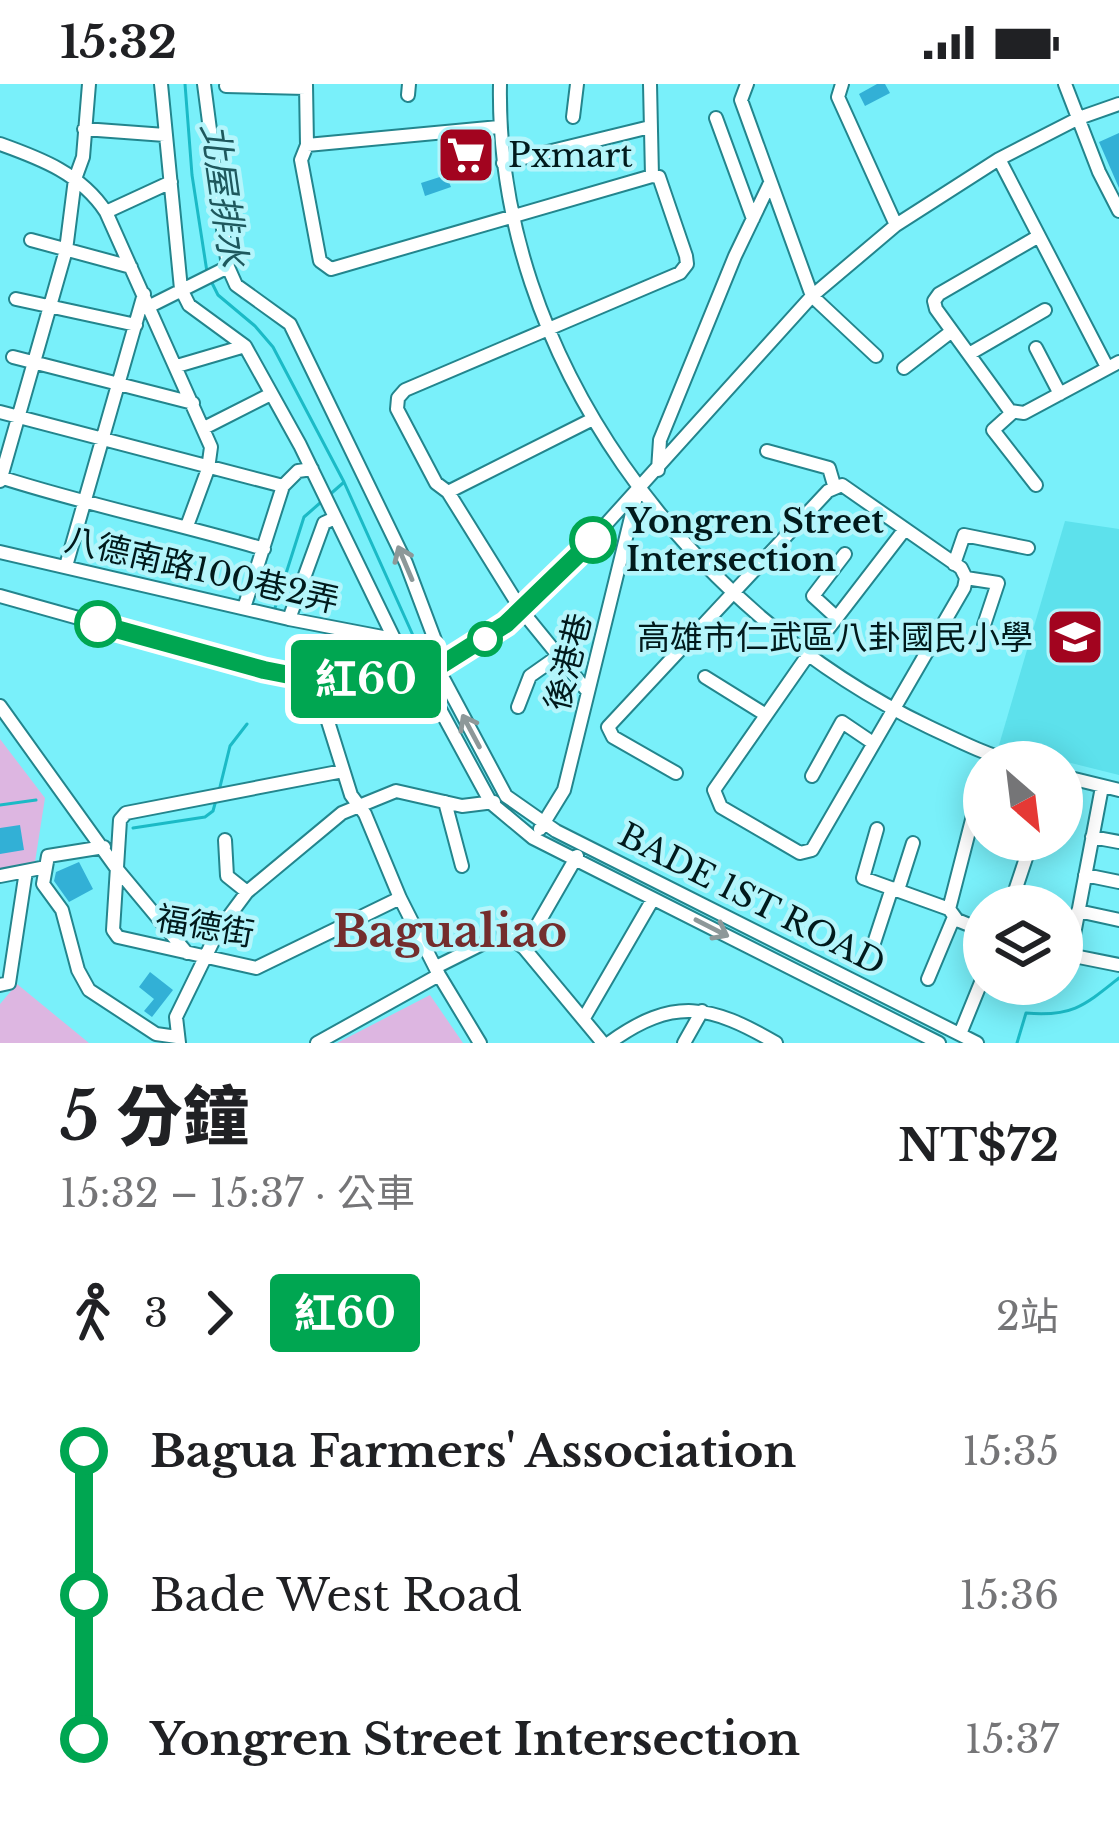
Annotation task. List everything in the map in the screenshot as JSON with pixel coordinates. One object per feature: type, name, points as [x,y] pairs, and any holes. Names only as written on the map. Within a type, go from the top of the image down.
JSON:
[{"type":"street","points":[[89,84],[83,157],[75,179],[66,250],[0,478],[264,549]]},
{"type":"street","points":[[161,84],[189,305],[245,346],[320,484],[393,639],[408,663],[430,672]]},
{"type":"street","points":[[204,84],[224,268],[236,285],[290,324],[301,345],[406,563],[438,648],[430,672]]},
{"type":"street","points":[[500,84],[499,128],[511,216],[549,328],[593,419],[638,490],[736,594],[808,656],[893,710],[963,745]]},
{"type":"street","points":[[573,118],[577,84]]},
{"type":"street","points":[[650,84],[652,176]]},
{"type":"street","points":[[747,84],[742,100],[812,296],[876,356]]},
{"type":"street","points":[[1065,84],[1119,211]]},
{"type":"street","points":[[839,85],[838,97],[896,225]]},
{"type":"street","points":[[226,86],[306,86],[307,145],[301,160],[320,261],[331,269],[652,176],[664,186],[686,264],[680,273],[405,390],[398,398],[398,410],[436,483],[448,492],[522,611],[587,692]]},
{"type":"street","points":[[0,596],[315,680],[430,672],[522,611],[658,470],[812,296],[896,225],[999,159],[1079,118],[1119,104]]},
{"type":"street","points":[[716,118],[753,219]]},
{"type":"street","points":[[503,163],[650,127]]},
{"type":"street","points":[[307,145],[499,128]]},
{"type":"street","points":[[84,129],[165,135]]},
{"type":"street","points":[[0,144],[49,162],[93,191],[106,212],[211,448],[187,526]]},
{"type":"street","points":[[999,159],[1113,364],[1024,413],[1012,412],[992,430],[1036,484]]},
{"type":"street","points":[[106,212],[171,182]]},
{"type":"street","points":[[658,470],[659,440],[770,183]]},
{"type":"street","points":[[1012,412],[934,301],[938,294],[1039,236]]},
{"type":"street","points":[[31,240],[131,267]]},
{"type":"street","points":[[66,566],[147,300],[224,268]]},
{"type":"street","points":[[16,299],[136,325]]},
{"type":"street","points":[[969,354],[1045,310]]},
{"type":"street","points":[[904,368],[952,331]]},
{"type":"street","points":[[177,366],[245,346]]},
{"type":"street","points":[[1036,348],[1060,394]]},
{"type":"street","points":[[13,357],[194,403]]},
{"type":"street","points":[[205,428],[271,394]]},
{"type":"street","points":[[0,412],[283,486]]},
{"type":"street","points":[[448,492],[593,419]]},
{"type":"street","points":[[767,451],[829,468],[834,485]]},
{"type":"street","points":[[244,608],[283,486],[298,471],[312,469]]},
{"type":"street","points":[[676,773],[613,737],[608,727],[834,485],[842,484],[954,564],[966,578],[998,583],[984,625]]},
{"type":"street","name":"後港巷","points":[[533,838],[565,790],[638,490]]},
{"type":"street","points":[[289,619],[324,523],[334,515]]},
{"type":"street","points":[[905,529],[766,715],[714,790],[715,800],[800,854],[812,850],[966,578]]},
{"type":"street","points":[[954,564],[964,535],[1028,548]]},
{"type":"street","name":"八德南路100巷2弄","points":[[0,552],[393,639]]},
{"type":"street","points":[[837,618],[813,596],[845,554]]},
{"type":"street","points":[[518,707],[530,676],[556,657]]},
{"type":"street","name":"BADE 1ST ROAD","points":[[933,1042],[533,838],[491,803],[430,689],[430,672],[444,680],[506,796],[543,824],[977,1043]]},
{"type":"street","points":[[705,677],[766,715]]},
{"type":"street","points":[[315,680],[357,805],[437,971],[480,1043]]},
{"type":"street","points":[[0,706],[117,869],[188,954]]},
{"type":"street","points":[[812,776],[842,722],[873,742]]},
{"type":"street","name":"福德街","points":[[343,771],[129,812],[120,820],[115,934],[256,968],[400,898]]},
{"type":"street","points":[[1083,782],[1119,790]]},
{"type":"street","points":[[1083,885],[1102,787]]},
{"type":"street","points":[[104,847],[48,856],[43,884],[62,910],[88,990],[156,1034],[178,1040],[176,1017],[203,958],[247,892],[357,805],[396,791],[462,806],[506,796]]},
{"type":"street","points":[[446,802],[462,866]]},
{"type":"street","points":[[877,829],[862,878],[963,920]]},
{"type":"street","points":[[1092,837],[1119,842]]},
{"type":"street","points":[[225,840],[227,876],[247,892]]},
{"type":"street","points":[[524,948],[583,843]]},
{"type":"street","points":[[874,943],[913,843]]},
{"type":"street","points":[[928,979],[963,861]]},
{"type":"street","points":[[0,875],[46,867]]},
{"type":"street","points":[[0,985],[9,982],[26,871]]},
{"type":"street","points":[[1085,875],[1119,882]]},
{"type":"street","points":[[584,1018],[653,899]]},
{"type":"street","points":[[1083,912],[1119,920]]},
{"type":"street","points":[[504,932],[524,948],[606,1043],[651,1018],[703,1011],[730,1016],[774,1043]]},
{"type":"street","points":[[317,1043],[486,942]]},
{"type":"street","points":[[1083,958],[1119,965]]},
{"type":"street","points":[[960,1034],[972,1005]]},
{"type":"street","points":[[684,1043],[703,1011]]},
{"type":"street","points":[[933,1042],[940,1024]]},
{"type":"shaded area","name":"高雄市仁武區八卦國民小學","points":[[1065,521],[1119,529],[1119,775],[1083,766],[1083,741],[1000,741]]},
{"type":"shaded area","points":[[0,739],[45,798],[35,862],[0,869]]},
{"type":"shaded area","points":[[17,984],[89,1043],[0,1043],[0,1004]]},
{"type":"shaded area","points":[[430,995],[463,1043],[337,1043]]},
{"type":"building","points":[[885,84],[890,93],[865,106],[859,94]]},
{"type":"building","points":[[1119,133],[1119,188],[1099,142]]},
{"type":"building","name":"Pxmart","points":[[486,139],[488,169],[446,173],[443,143]]},
{"type":"building","points":[[446,175],[451,187],[425,196],[421,183]]},
{"type":"building","points":[[20,825],[24,850],[0,854],[0,828]]},
{"type":"building","points":[[79,862],[93,889],[69,902],[54,881],[56,872]]},
{"type":"building","points":[[150,972],[173,990],[152,1017],[144,1011],[154,999],[139,987]]},
{"type":"waterway","name":"北屋排水","points":[[185,84],[192,175],[207,272]]},
{"type":"waterway","name":"北屋排水","points":[[211,281],[218,295],[273,347],[344,482],[420,651]]},
{"type":"waterway","name":"北屋排水","points":[[327,497],[343,483]]},
{"type":"waterway","name":"北屋排水","points":[[275,608],[304,517],[320,503]]},
{"type":"waterway","name":"北屋排水","points":[[219,791],[230,746],[247,724]]},
{"type":"waterway","name":"北屋排水","points":[[0,805],[36,800]]},
{"type":"waterway","name":"北屋排水","points":[[133,828],[205,817],[216,800]]},
{"type":"waterway","points":[[1017,1043],[1026,1013],[1077,1008],[1119,978]]},
{"type":"bus line","name":"紅60","points":[[98,624],[315,680],[430,672],[506,624],[593,540]]},
{"type":"place","name":"Pxmart","points":[[466,155]]},
{"type":"place","name":"Yongren Street Intersection","points":[[593,540]]},
{"type":"place","name":"高雄市仁武區八卦國民小學","points":[[1075,637]]},
{"type":"district","name":"Bagualiao","points":[[450,931]]}]
